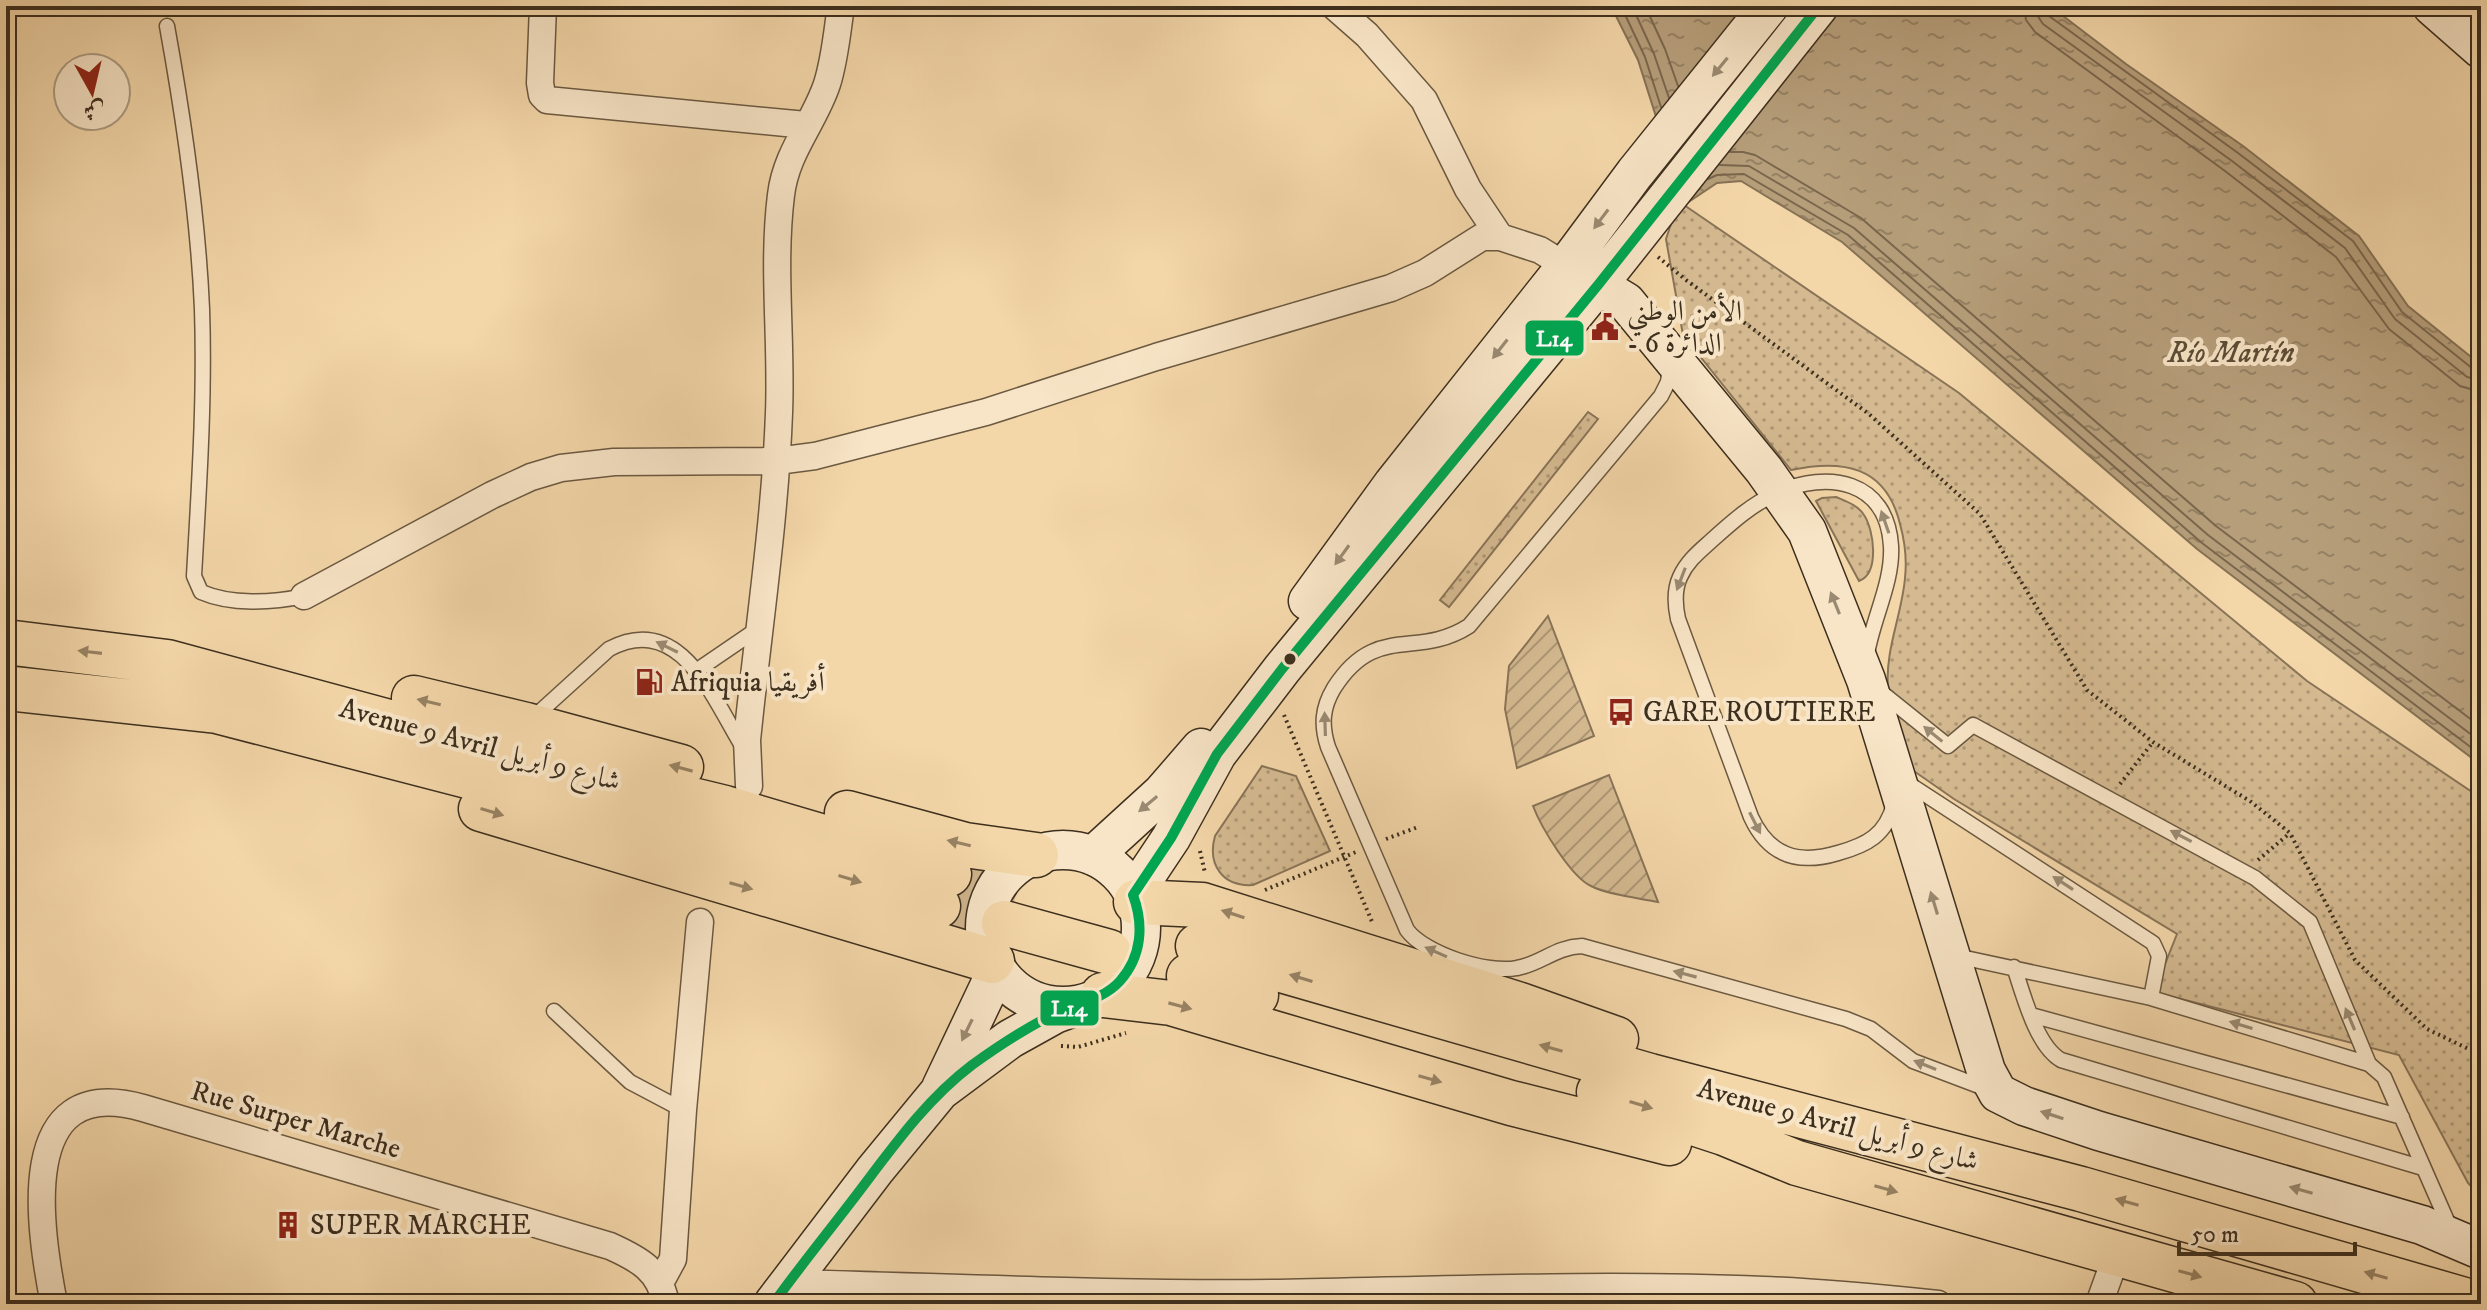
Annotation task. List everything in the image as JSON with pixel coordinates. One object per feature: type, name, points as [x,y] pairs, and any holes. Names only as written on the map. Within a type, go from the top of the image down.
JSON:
[{"type":"highway","name":"Avenue 9 Avril شارع 9 أبريل","points":[[6,642],[167,662],[540,763],[725,808],[944,890],[785,860],[217,711],[6,688]]},
{"type":"highway","points":[[167,662],[256,666],[393,693],[526,725],[748,769],[965,845],[1036,855]]},
{"type":"highway","points":[[122,701],[1002,937],[1202,905],[1520,1005],[1629,1044],[1780,1110]]},
{"type":"highway","name":"Avenue 9 Avril شارع 9 أبريل","points":[[2295,1304],[1797,1163],[1724,1133],[1193,961],[1635,1072],[2081,1189],[2478,1304]]},
{"type":"highway","points":[[1092,999],[1171,1003],[1511,1103],[1688,1148],[1797,1163]]},
{"type":"street","points":[[543,6],[540,83],[542,95],[547,100],[806,125]]},
{"type":"street","points":[[748,769],[777,461],[781,361],[777,261],[781,195],[785,171],[827,84],[841,6]]},
{"type":"street","points":[[1334,6],[1376,45],[1424,100],[1468,189],[1500,237]]},
{"type":"street","points":[[1124,919],[1186,807],[1227,742],[1582,275],[1635,173],[1769,6]]},
{"type":"street","points":[[1093,856],[1162,793],[1213,734],[1393,484],[1582,275],[1668,195],[1819,6]]},
{"type":"street","points":[[2432,6],[2481,49]]},
{"type":"street","points":[[304,596],[531,477],[561,468],[614,462],[777,461],[826,454],[986,412],[1156,357],[1373,293],[1425,273],[1482,237],[1500,237],[1540,250],[1626,302],[1780,491],[1807,531],[1866,680],[1986,1071],[1998,1093],[2024,1106],[2099,1131],[2422,1225],[2468,1245]]},
{"type":"street","points":[[1092,999],[1036,1002],[1014,989],[1002,937],[985,926],[992,895],[1012,869],[1036,855],[1074,851],[1093,856],[1123,879],[1124,919]]},
{"type":"street","points":[[780,1293],[940,1091],[1010,1039],[1118,983],[1135,958],[1141,928],[1124,919]]},
{"type":"street","points":[[663,1294],[673,1259],[700,922]]},
{"type":"street","points":[[940,1091],[1002,937]]},
{"type":"street","name":"Rue Surper Marche","points":[[54,1304],[42,1231],[44,1159],[60,1126],[74,1113],[108,1102],[143,1108],[610,1246],[638,1258],[652,1270],[663,1294]]},
{"type":"street","points":[[2099,1304],[2117,1254]]},
{"type":"street","points":[[780,1293],[1079,1291],[1287,1298],[1447,1288],[1694,1296],[1808,1292],[1938,1304]]},
{"type":"lane","points":[[167,26],[190,174],[202,310],[201,448],[194,576],[201,592],[211,596],[264,601],[304,596]]},
{"type":"lane","points":[[1665,351],[1670,368],[1661,396],[1481,614],[1456,635],[1365,653],[1346,670],[1327,700],[1323,730],[1328,747],[1407,930],[1415,941],[1428,950],[1449,958],[1502,969],[1519,968],[1566,947],[1582,946],[1846,1019],[1871,1029],[1913,1061],[1998,1093]]},
{"type":"lane","points":[[1895,776],[1894,805],[1886,825],[1872,841],[1848,851],[1808,860],[1787,855],[1769,843],[1751,817],[1678,619],[1676,600],[1679,581],[1694,556],[1738,516],[1780,491],[1829,480],[1848,484],[1866,492],[1879,506],[1888,524],[1891,545],[1889,570],[1870,637],[1866,680],[1948,746],[1973,725],[2244,872],[2310,922],[2369,1064]]},
{"type":"lane","points":[[696,671],[759,628]]},
{"type":"lane","points":[[526,725],[609,649],[623,642],[644,639],[672,646],[696,671],[748,769]]},
{"type":"lane","points":[[1895,776],[2153,943],[2159,956],[2151,998]]},
{"type":"lane","points":[[1949,955],[2151,998],[2369,1064],[2384,1077],[2423,1168],[2468,1245]]},
{"type":"lane","points":[[2014,967],[2031,1015],[2049,1052],[2061,1060],[2423,1168]]},
{"type":"lane","points":[[554,1011],[630,1082],[683,1110]]},
{"type":"lane","points":[[2031,1015],[2402,1117]]},
{"type":"path","points":[[1686,280],[1869,414],[1980,514],[2087,690],[2153,742],[2250,801],[2290,833],[2355,960],[2427,1029],[2481,1055]]},
{"type":"path","points":[[1276,726],[1284,715],[1377,934]]},
{"type":"path","points":[[2109,798],[2153,742]]},
{"type":"path","points":[[2244,872],[2290,833]]},
{"type":"path","points":[[1201,847],[1204,871],[1211,883]]},
{"type":"path","points":[[1258,893],[1343,857]]},
{"type":"path","points":[[1048,1045],[1078,1047],[1139,1030]]},
{"type":"shaded area","points":[[1684,205],[1959,393],[2307,681],[2481,798],[2481,1197],[2468,1183],[2399,1055],[2154,992],[2177,934],[1954,799],[1911,769],[1888,687],[1889,659],[1906,564],[1900,524],[1893,505],[1884,490],[1860,471],[1828,466],[1791,470],[1683,335],[1666,239],[1672,221]]},
{"type":"shaded area","points":[[1588,412],[1598,419],[1449,607],[1440,600]]},
{"type":"shaded area","points":[[1836,497],[1851,504],[1868,522],[1872,561],[1866,576],[1859,581],[1816,501]]},
{"type":"shaded area","points":[[1548,616],[1594,736],[1517,768],[1505,709],[1509,666]]},
{"type":"shaded area","points":[[1262,766],[1296,776],[1330,851],[1253,885],[1242,885],[1220,872],[1213,856],[1213,847],[1215,836]]},
{"type":"shaded area","points":[[1609,775],[1658,902],[1606,892],[1583,881],[1558,850],[1533,806]]},
{"type":"shaded area","points":[[6,1016],[15,1142],[6,1143]]},
{"type":"water","name":"Río Martín","points":[[1611,6],[2050,6],[2243,146],[2359,236],[2408,306],[2481,365],[2481,765],[2197,549],[1842,242],[1741,181],[1717,183],[1684,205],[1638,60]]},
{"type":"tunnel","points":[[949,874],[1016,895]]},
{"type":"tunnel","points":[[938,906],[1004,923]]},
{"type":"tunnel","points":[[1109,952],[1189,976]]},
{"type":"transit line","name":"L14","points":[[773,1304],[907,1129],[954,1080],[1020,1033],[1050,1016],[1096,998],[1120,981],[1133,961],[1139,940],[1139,918],[1133,895],[1171,838],[1217,754],[1282,669],[1598,285],[1819,6]]},
{"type":"place","name":"الأمن الوطني - الدائرة 6","points":[[1605,327]]},
{"type":"place","name":"Afriquia أفريقيا","points":[[649,682]]},
{"type":"place","name":"GARE ROUTIERE","points":[[1621,712]]},
{"type":"place","name":"SUPER MARCHE","points":[[288,1225]]}]
